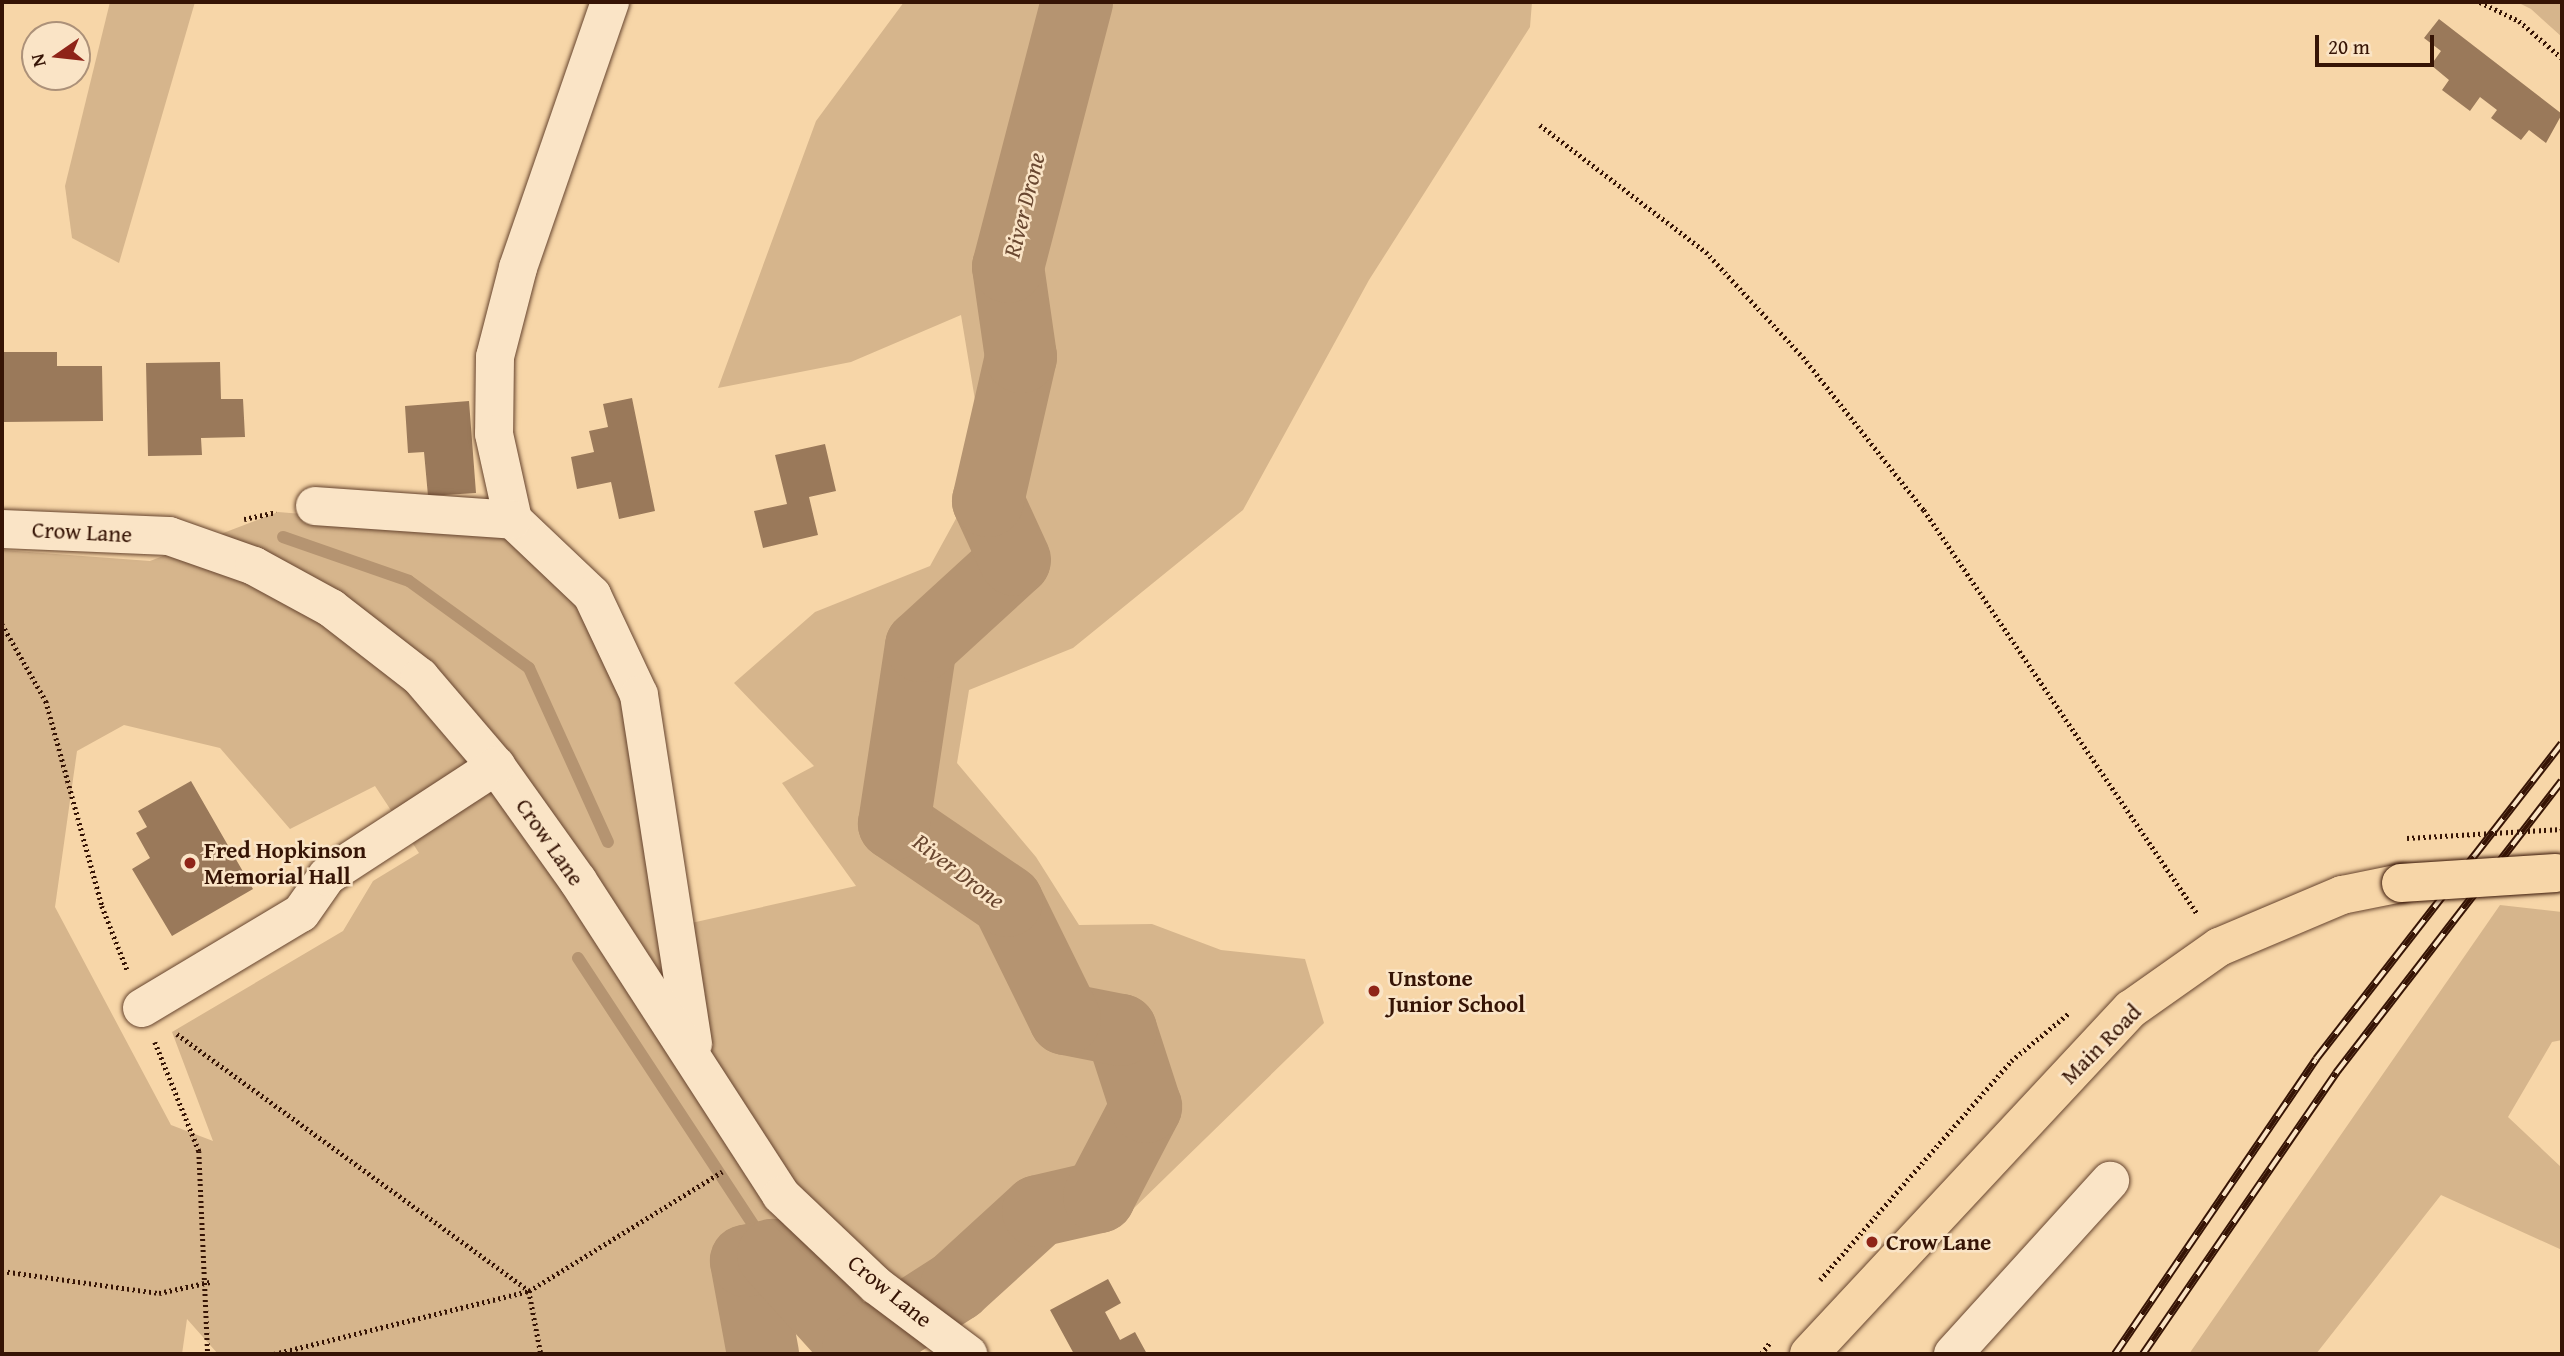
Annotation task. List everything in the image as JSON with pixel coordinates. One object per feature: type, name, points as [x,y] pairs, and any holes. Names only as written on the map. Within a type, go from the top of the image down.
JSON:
[{"type":"main road","name":"Main Road","points":[[1810,1354],[2131,1009],[2219,947],[2342,895],[2401,883],[2559,873]]},
{"type":"street","points":[[610,2],[518,268],[495,357],[494,434],[513,520],[592,595],[639,695],[697,1063]]},
{"type":"street","points":[[315,506],[513,520]]},
{"type":"street","name":"Crow Lane","points":[[2,529],[169,536],[254,566],[331,608],[420,677],[496,766],[697,1063],[780,1195],[877,1286],[968,1354]]},
{"type":"street","points":[[142,1009],[301,913],[327,876],[496,766]]},
{"type":"street","points":[[1953,1354],[2110,1181]]},
{"type":"path","points":[[2480,2],[2519,21],[2562,58]]},
{"type":"path","points":[[1540,125],[1706,251],[1803,357],[1924,510],[2219,947]]},
{"type":"path","points":[[2,624],[46,701],[102,906],[199,1151],[210,1282],[208,1354]]},
{"type":"path","points":[[2407,838],[2562,830]]},
{"type":"path","points":[[142,1009],[529,1291],[541,1354]]},
{"type":"path","points":[[274,1354],[529,1291],[752,1153]]},
{"type":"path","points":[[2,1271],[159,1293],[210,1282]]},
{"type":"shaded area","points":[[110,2],[195,2],[119,263],[72,238],[65,186],[88,91],[91,91],[91,80]]},
{"type":"shaded area","points":[[904,2],[1532,2],[1530,27],[1369,280],[1243,510],[1073,648],[969,690],[957,763],[1036,857],[1079,925],[1152,924],[1221,950],[1305,959],[1324,1023],[1132,1210],[932,1292],[773,1240],[740,1256],[755,1354],[218,1354],[187,1319],[182,1354],[2,1354],[2,550],[150,561],[278,512],[532,533],[628,693],[660,930],[856,886],[782,783],[814,766],[734,683],[815,612],[930,566],[958,515],[976,406],[961,315],[851,362],[718,388],[816,121]],"holes":[[[124,725],[220,748],[290,829],[375,786],[419,853],[373,881],[343,931],[172,1032],[213,1141],[171,1125],[55,907],[77,751]]]},
{"type":"shaded area","points":[[2517,2],[2562,2],[2562,37],[2531,9]]},
{"type":"shaded area","points":[[2500,905],[2562,912],[2562,1040],[2552,1042],[2508,1117],[2562,1168],[2562,1250],[2441,1195],[2316,1354],[2189,1354]]},
{"type":"building","points":[[2439,19],[2562,114],[2546,143],[2529,130],[2521,140],[2491,118],[2497,110],[2480,97],[2470,111],[2442,90],[2449,80],[2431,65],[2441,51],[2424,38]]},
{"type":"building","points":[[3,352],[57,352],[57,366],[102,366],[103,421],[3,422]]},
{"type":"building","points":[[220,362],[221,399],[243,399],[245,437],[201,438],[202,455],[148,456],[146,363]]},
{"type":"building","points":[[632,398],[655,511],[619,519],[611,482],[577,489],[571,457],[594,452],[589,431],[608,427],[603,404]]},
{"type":"building","points":[[469,401],[476,493],[428,496],[424,452],[408,453],[405,406]]},
{"type":"building","points":[[825,444],[836,491],[809,497],[818,535],[763,548],[754,511],[787,504],[775,455]]},
{"type":"building","name":"Fred Hopkinson Memorial Hall","points":[[191,781],[253,889],[172,936],[132,869],[150,858],[136,833],[147,827],[138,811]]},
{"type":"building","points":[[1108,1279],[1121,1303],[1105,1312],[1120,1340],[1135,1332],[1147,1354],[1074,1354],[1050,1310]]},
{"type":"waterway","name":"River Drone","points":[[763,1354],[746,1261],[773,1255],[858,1349],[956,1286],[1038,1211],[1099,1197],[1146,1107],[1121,1030],[1065,1019],[1007,901],[894,824],[921,646],[1015,560],[988,501],[1021,357],[1008,267],[1077,2]]},
{"type":"waterway","points":[[283,537],[409,581],[529,668],[608,842]]},
{"type":"waterway","points":[[578,958],[773,1255]]},
{"type":"railway","points":[[2115,1354],[2316,1059],[2562,743]]},
{"type":"railway","points":[[2143,1354],[2336,1073],[2562,781]]},
{"type":"place","name":"Fred Hopkinson Memorial Hall","points":[[190,863]]},
{"type":"place","name":"Unstone Junior School","points":[[1374,991]]},
{"type":"place","name":"Crow Lane","points":[[1872,1242]]}]
